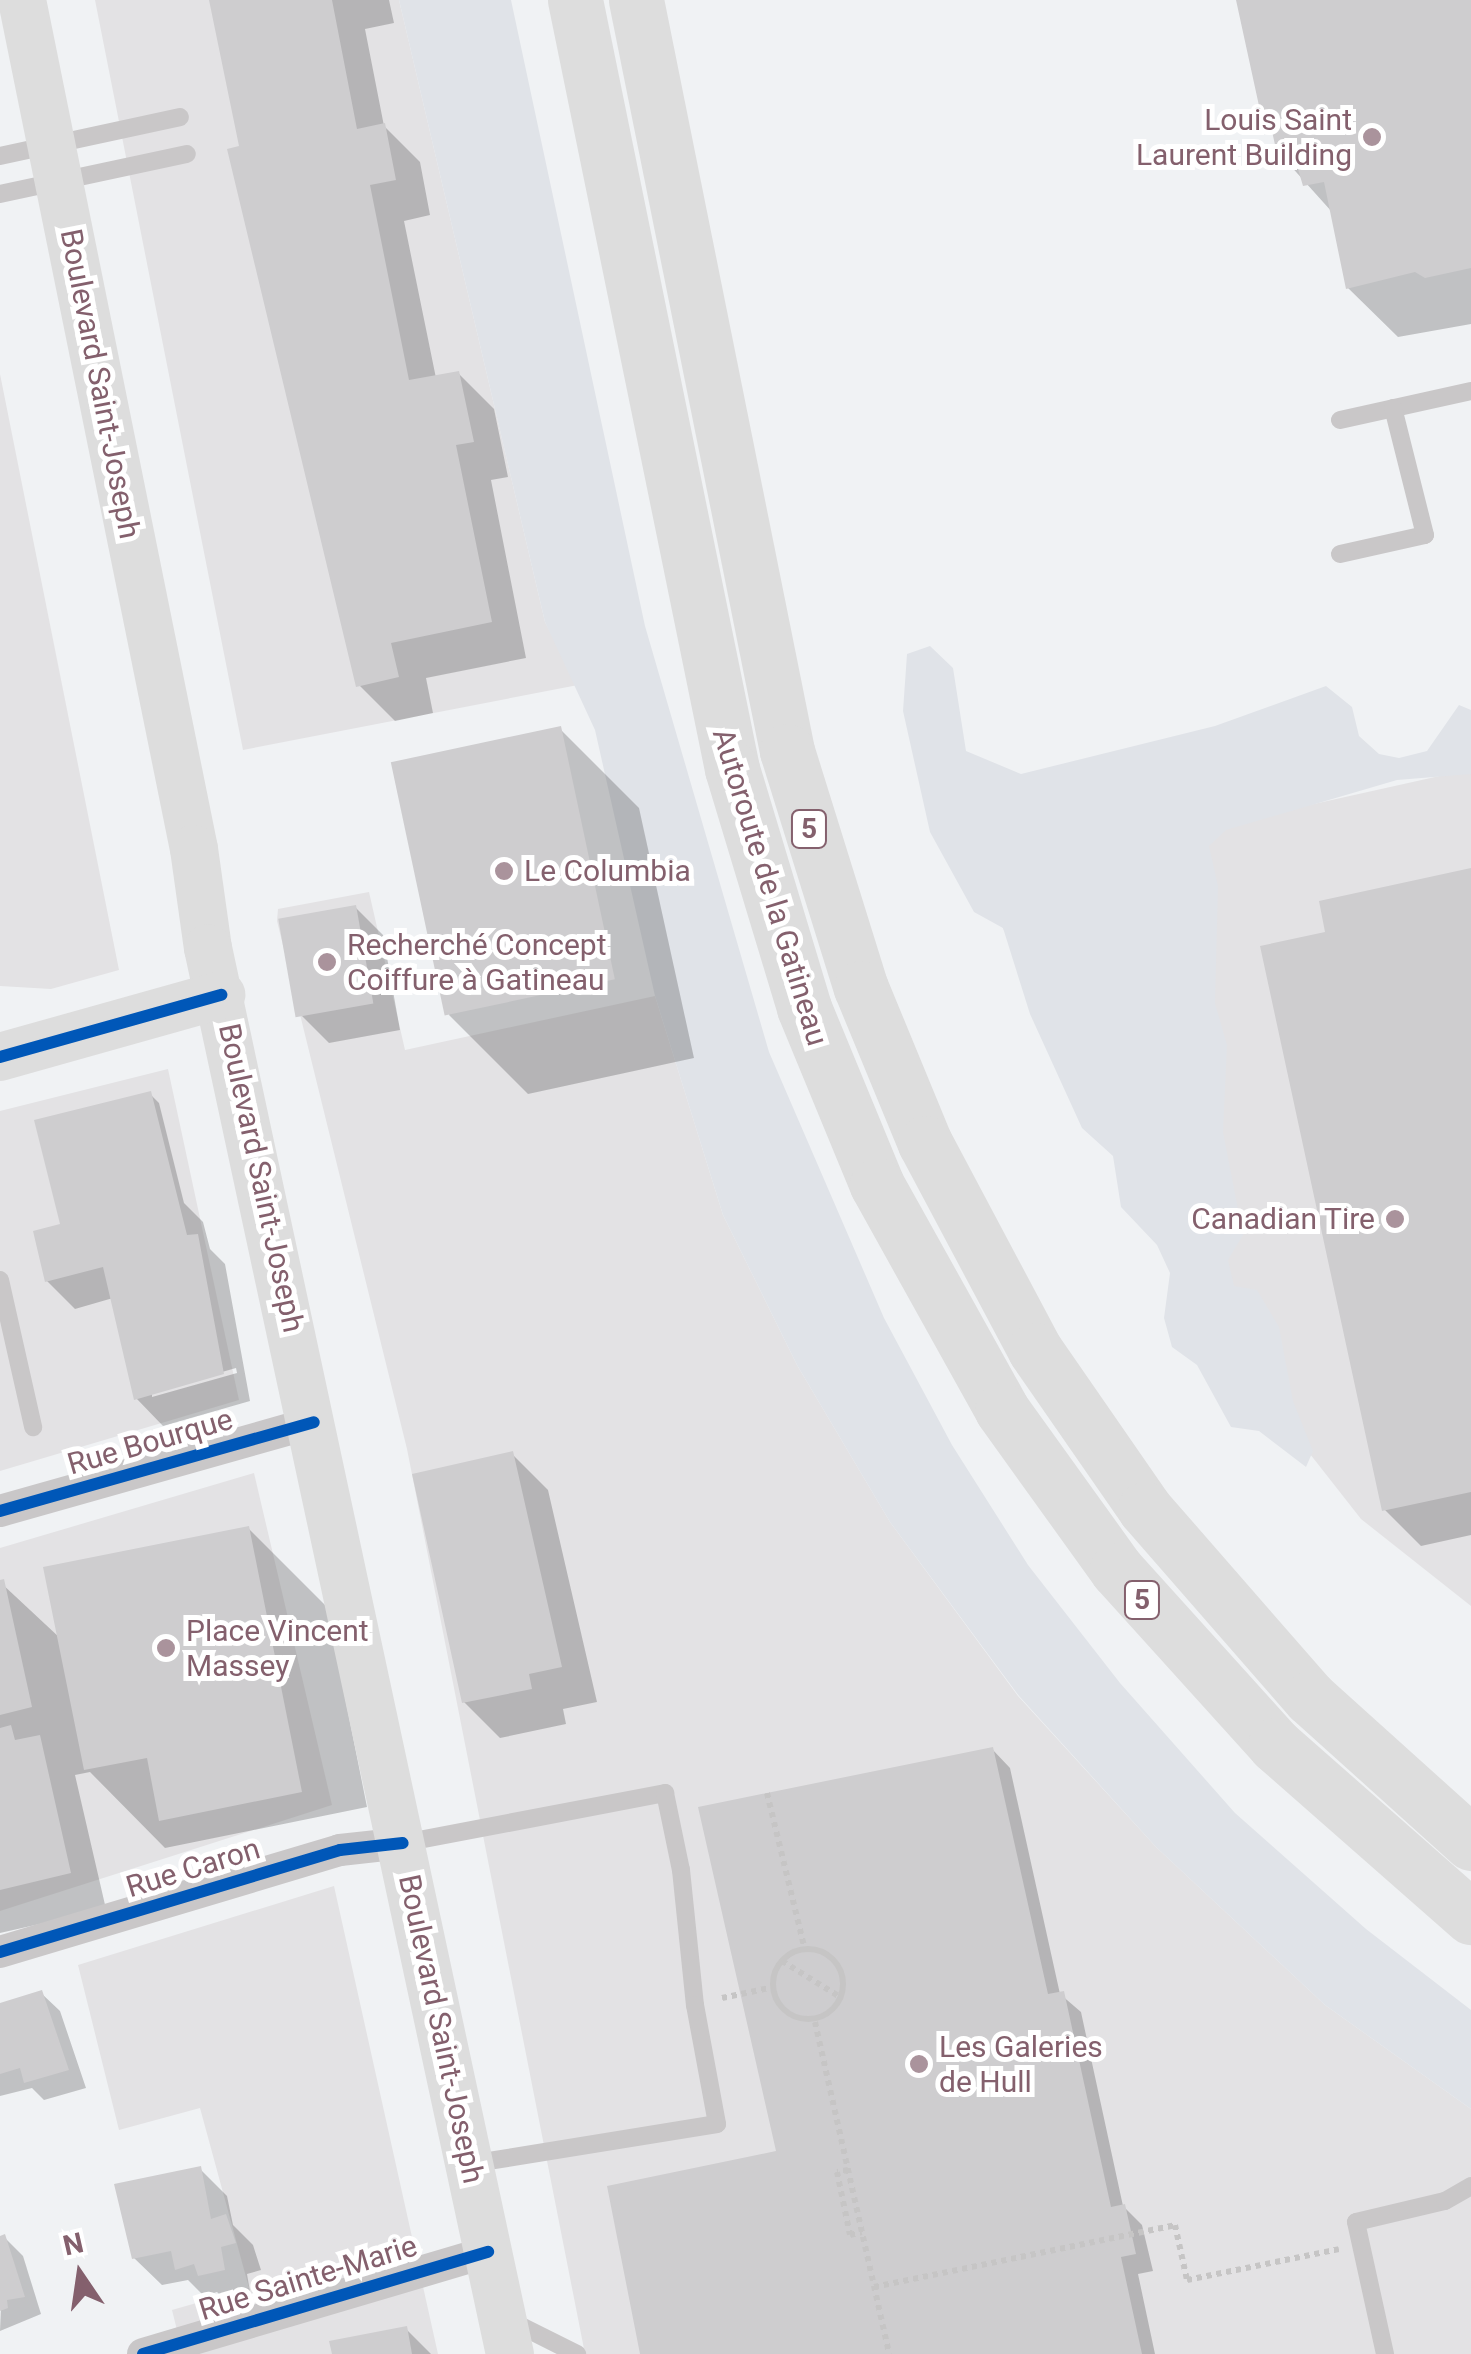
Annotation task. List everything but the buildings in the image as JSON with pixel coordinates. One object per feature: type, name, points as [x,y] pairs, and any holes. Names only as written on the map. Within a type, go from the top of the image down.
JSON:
[{"type":"highway","name":"Autoroute de la Gatineau","points":[[575,0],[732,769],[799,994],[877,1185],[1002,1410],[1117,1570],[1275,1746],[1471,1917]]},
{"type":"highway","name":"Autoroute de la Gatineau","points":[[636,0],[787,751],[860,988],[924,1144],[1027,1336],[1145,1509],[1298,1686],[1471,1843]]},
{"type":"main road","name":"Boulevard Saint-Joseph","points":[[22,0],[221,995],[506,2335]]},
{"type":"main road","points":[[0,1058],[221,995]]},
{"type":"street","name":"Rue Bourque","points":[[0,1511],[314,1422]]},
{"type":"street","name":"Rue Caron","points":[[0,1952],[340,1850],[403,1844]]},
{"type":"street","name":"Rue Sainte-Marie","points":[[144,2354],[488,2252]]},
{"type":"lane","points":[[0,194],[55,164],[180,117]]},
{"type":"lane","points":[[0,156],[55,164],[187,154]]},
{"type":"lane","points":[[1340,420],[1471,391]]},
{"type":"lane","points":[[1340,554],[1426,535],[1393,408]]},
{"type":"lane","points":[[0,1280],[33,1427]]},
{"type":"lane","points":[[403,1844],[665,1793],[682,1870],[694,2005],[717,2124],[470,2164]]},
{"type":"lane","points":[[1385,2354],[1356,2222],[1445,2201],[1471,2186]]},
{"type":"lane","points":[[506,2335],[577,2354]]},
{"type":"path","points":[[768,1793],[804,1946]]},
{"type":"path","points":[[769,1988],[782,1961],[804,1946]]},
{"type":"path","points":[[804,1946],[825,1953],[842,1970],[840,1997],[815,2022]]},
{"type":"path","points":[[782,1961],[840,1997]]},
{"type":"path","points":[[694,2005],[769,1988]]},
{"type":"path","points":[[769,1988],[780,2008],[815,2022]]},
{"type":"path","points":[[815,2022],[886,2353]]},
{"type":"path","points":[[874,2286],[1175,2225],[1187,2280],[1361,2244]]},
{"type":"shaded area","points":[[95,0],[399,0],[545,622],[578,685],[243,750]]},
{"type":"shaded area","points":[[399,0],[511,0],[645,626],[769,1052],[884,1318],[952,1445],[1028,1565],[1120,1683],[1235,1813],[1366,1929],[1471,2010],[1471,2109],[1325,2005],[1156,1847],[1019,1696],[890,1522],[797,1365],[723,1215],[655,996],[595,730],[545,622]]},
{"type":"shaded area","points":[[0,374],[119,970],[51,989],[0,986]]},
{"type":"shaded area","points":[[930,646],[953,668],[966,751],[1021,774],[1215,726],[1326,686],[1352,707],[1359,736],[1379,754],[1399,758],[1427,751],[1459,705],[1471,710],[1471,774],[1397,780],[1226,830],[1209,846],[1218,886],[1215,1003],[1227,1045],[1223,1132],[1243,1235],[1228,1260],[1234,1286],[1257,1290],[1279,1327],[1293,1401],[1313,1451],[1306,1467],[1259,1431],[1231,1427],[1197,1365],[1172,1347],[1164,1318],[1170,1273],[1157,1245],[1121,1207],[1113,1156],[1082,1128],[1030,1014],[1003,928],[974,912],[930,832],[903,711],[907,654]]},
{"type":"shaded area","points":[[1471,769],[1471,1606],[1361,1519],[1222,1342],[977,879]]},
{"type":"shaded area","name":"Les Galeries de Hull","points":[[369,892],[405,1050],[655,996],[723,1215],[797,1365],[890,1522],[1018,1696],[1156,1847],[1325,2005],[1471,2109],[1471,2354],[585,2354],[407,1449],[277,921],[278,909]]},
{"type":"shaded area","points":[[168,1069],[239,1400],[0,1471],[0,1111]]},
{"type":"shaded area","points":[[254,1473],[332,1805],[0,1911],[0,1548]]},
{"type":"shaded area","points":[[334,1886],[438,2354],[183,2354],[172,2310],[249,2288],[200,2108],[119,2130],[78,1965]]},
{"type":"cycle path","points":[[0,1057],[221,995]]},
{"type":"cycle path","points":[[0,1511],[314,1422]]},
{"type":"cycle path","points":[[0,1952],[340,1850],[403,1843]]},
{"type":"cycle path","points":[[143,2354],[488,2252]]},
{"type":"place","name":"Louis Saint Laurent Building","points":[[1372,137]]},
{"type":"place","name":"Le Columbia","points":[[504,871]]},
{"type":"place","name":"Recherché Concept Coiffure à Gatineau","points":[[327,962]]},
{"type":"place","name":"Canadian Tire","points":[[1395,1219]]},
{"type":"place","name":"Place Vincent Massey","points":[[166,1648]]},
{"type":"place","name":"Les Galeries de Hull","points":[[919,2064]]}]
